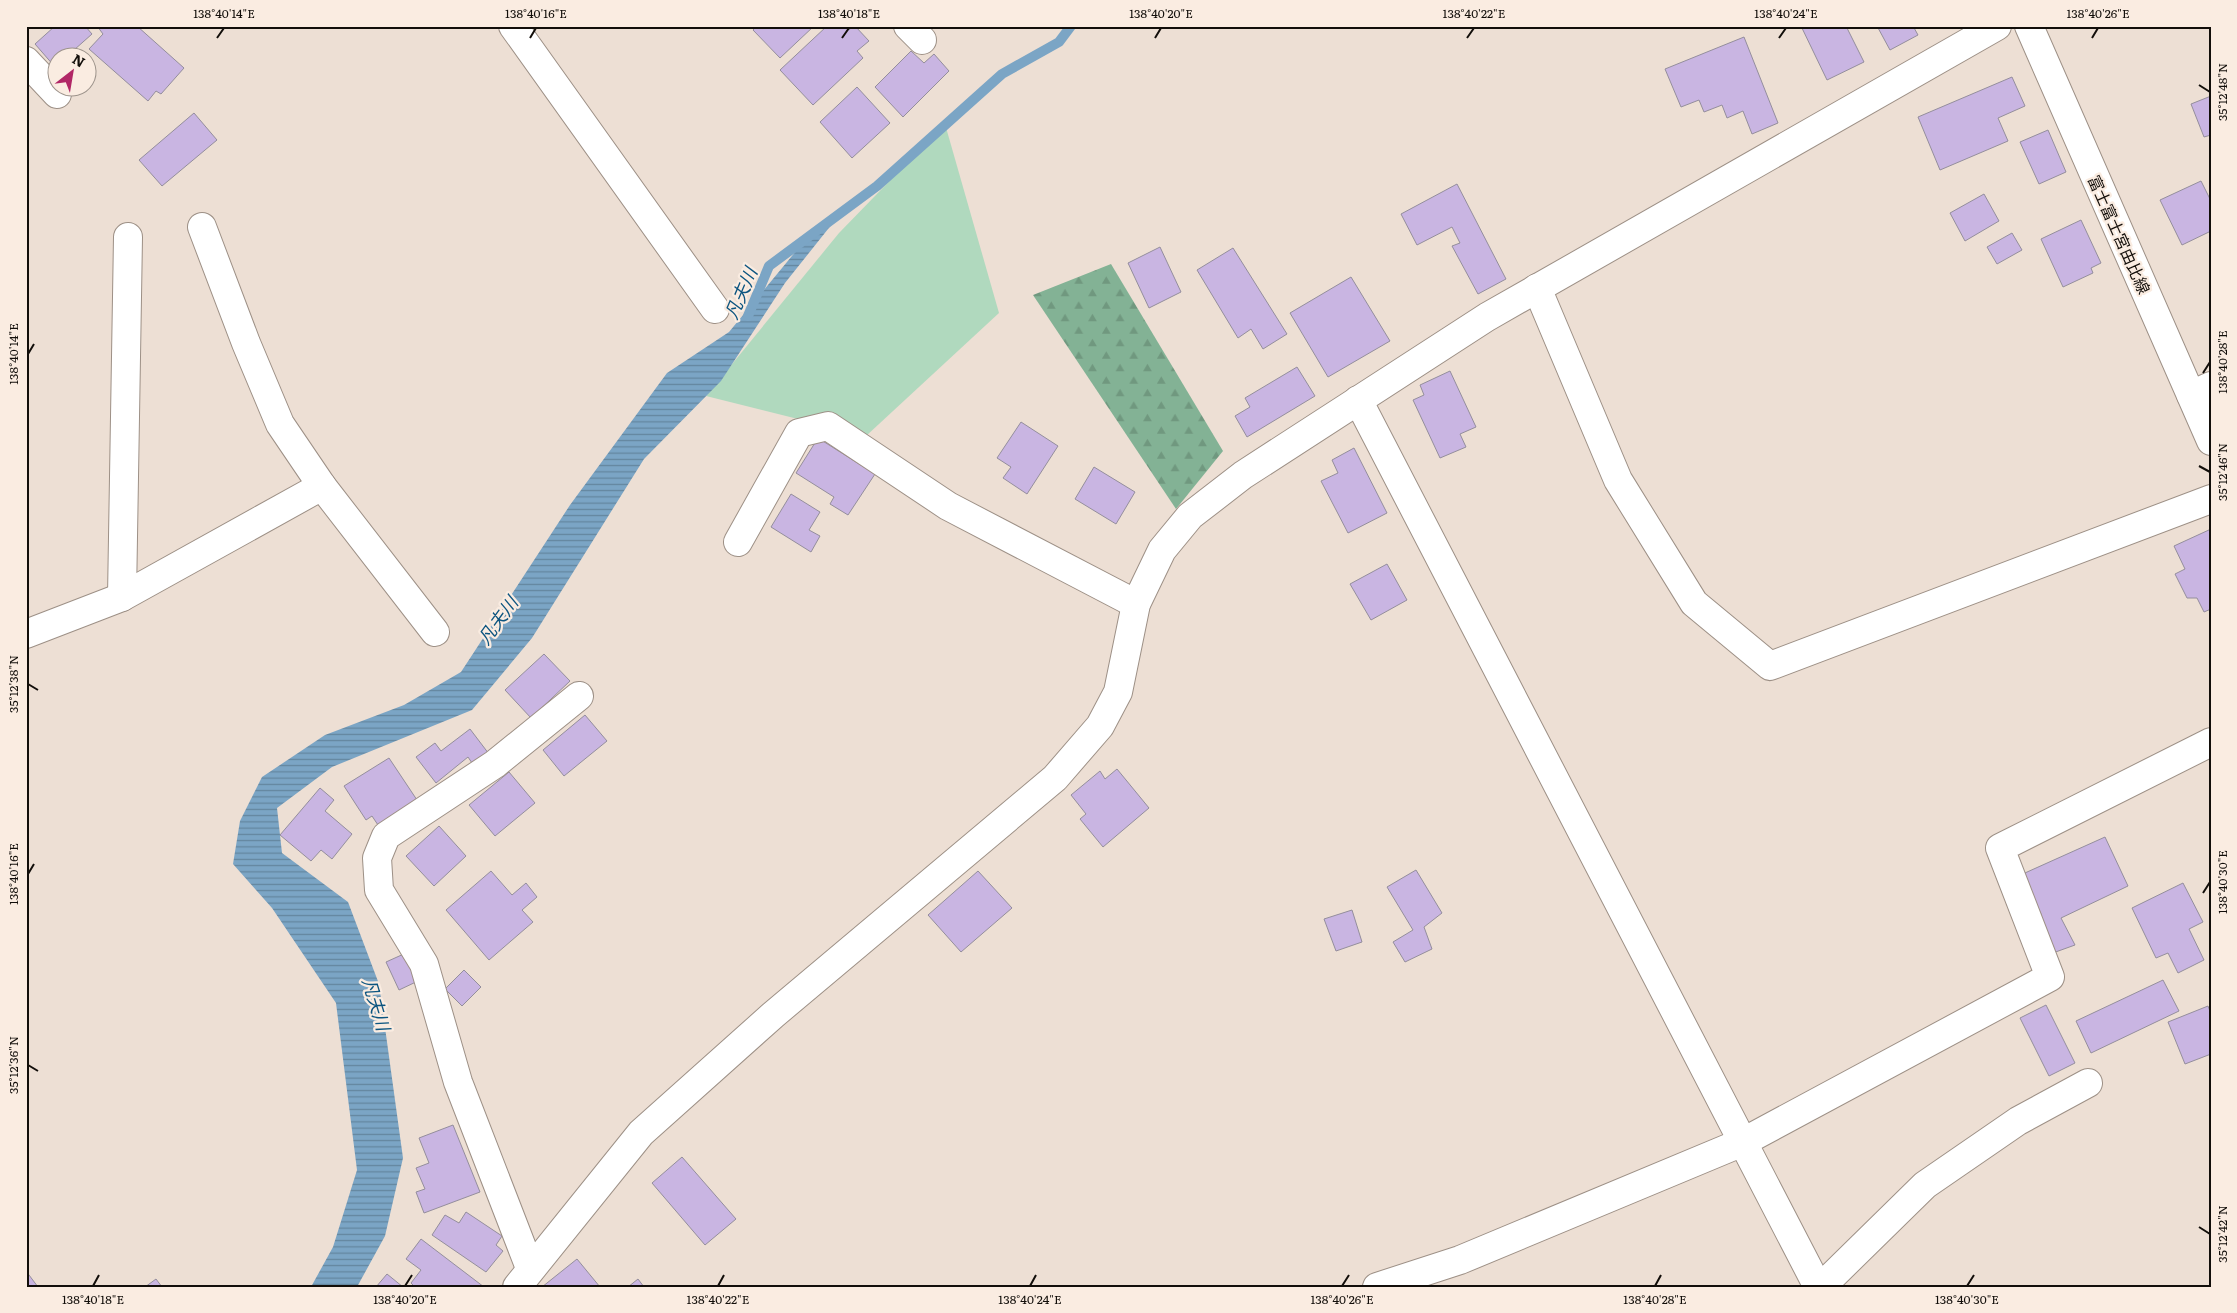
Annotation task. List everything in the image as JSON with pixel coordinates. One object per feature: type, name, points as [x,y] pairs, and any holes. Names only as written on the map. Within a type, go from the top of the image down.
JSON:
[{"type":"street","points":[[513,26],[715,309]]},
{"type":"street","points":[[524,1277],[642,1133],[773,1015],[1055,778],[1100,726],[1118,692],[1136,604],[1162,550],[1190,516],[1243,475],[1487,317],[1997,26]]},
{"type":"street","name":"富士富士宮由比線","points":[[2029,26],[2201,391],[2211,441]]},
{"type":"street","points":[[26,62],[48,85]]},
{"type":"street","points":[[202,227],[246,343],[280,424],[322,486],[435,632]]},
{"type":"street","points":[[122,597],[128,237]]},
{"type":"street","points":[[1537,288],[1618,480],[1694,603],[1770,666],[2211,499]]},
{"type":"street","points":[[1358,400],[1819,1287],[1925,1185],[2018,1121],[2088,1083]]},
{"type":"street","points":[[738,542],[799,433],[828,426],[948,506],[1136,604]]},
{"type":"street","points":[[26,634],[122,597],[322,486]]},
{"type":"street","points":[[524,1277],[458,1082],[424,964],[380,890],[376,858],[386,836],[495,764],[579,696]]},
{"type":"street","points":[[1377,1287],[1460,1260],[1743,1142],[2050,976],[2000,848],[2211,742]]},
{"type":"green space","points":[[945,124],[999,313],[866,436],[706,396],[839,233]]},
{"type":"green space","points":[[1111,264],[1223,451],[1176,509],[1033,295]]},
{"type":"water","points":[[840,214],[785,283],[721,381],[644,459],[532,638],[472,710],[332,767],[277,808],[282,853],[348,902],[379,984],[403,1158],[385,1236],[357,1287],[311,1287],[333,1247],[357,1170],[336,1003],[272,908],[233,864],[240,821],[262,777],[325,735],[404,705],[461,672],[570,505],[667,373],[729,332],[806,239]]},
{"type":"building","points":[[55,26],[85,26],[92,34],[76,48],[48,48],[48,59],[35,44]]},
{"type":"building","points":[[97,26],[137,26],[184,68],[161,94],[156,91],[148,101],[98,57],[98,48],[90,48],[103,34]]},
{"type":"building","points":[[757,26],[814,26],[780,58],[753,30]]},
{"type":"building","points":[[827,26],[844,26],[848,30],[855,26],[869,41],[857,51],[863,58],[813,105],[780,70]]},
{"type":"building","points":[[1801,26],[1846,26],[1864,62],[1827,80]]},
{"type":"building","points":[[1877,26],[1913,26],[1918,35],[1890,50]]},
{"type":"building","points":[[1744,37],[1778,123],[1752,134],[1743,111],[1727,118],[1722,105],[1704,112],[1699,100],[1681,107],[1665,69]]},
{"type":"building","points":[[911,51],[924,63],[934,54],[949,71],[903,117],[875,87]]},
{"type":"building","points":[[2012,77],[2025,106],[1998,118],[2008,141],[1940,170],[1918,117]]},
{"type":"building","points":[[857,87],[890,123],[852,158],[820,122]]},
{"type":"building","points":[[2211,96],[2211,135],[2204,137],[2191,104]]},
{"type":"building","points":[[194,113],[217,140],[162,186],[139,160]]},
{"type":"building","points":[[2048,130],[2066,172],[2039,184],[2020,142]]},
{"type":"building","points":[[2201,181],[2211,201],[2211,231],[2182,245],[2160,200]]},
{"type":"building","points":[[1457,184],[1506,279],[1478,294],[1452,246],[1460,243],[1452,227],[1417,245],[1401,214]]},
{"type":"building","points":[[1984,194],[1999,221],[1965,241],[1950,213]]},
{"type":"building","points":[[2081,220],[2101,263],[2091,268],[2093,273],[2063,287],[2041,239]]},
{"type":"building","points":[[2012,233],[2022,250],[1997,264],[1987,247]]},
{"type":"building","points":[[1160,247],[1181,292],[1149,308],[1128,263]]},
{"type":"building","points":[[1233,248],[1287,334],[1263,349],[1251,329],[1238,338],[1197,270]]},
{"type":"building","points":[[1351,277],[1390,341],[1328,377],[1290,313]]},
{"type":"building","points":[[1297,367],[1315,396],[1247,437],[1235,416],[1250,407],[1245,398]]},
{"type":"building","points":[[1450,371],[1476,427],[1460,434],[1466,447],[1440,458],[1413,400],[1424,395],[1420,385]]},
{"type":"building","points":[[1021,422],[1058,446],[1027,494],[1003,478],[1011,467],[997,458]]},
{"type":"building","points":[[818,438],[875,474],[848,515],[830,504],[834,497],[796,473]]},
{"type":"building","points":[[1354,448],[1387,513],[1348,533],[1321,481],[1338,473],[1332,460]]},
{"type":"building","points":[[1094,467],[1135,492],[1116,524],[1075,499]]},
{"type":"building","points":[[791,494],[820,512],[809,530],[820,536],[811,552],[771,527]]},
{"type":"building","points":[[2211,529],[2211,609],[2204,612],[2197,598],[2187,598],[2175,574],[2185,569],[2174,546]]},
{"type":"building","points":[[1387,564],[1407,600],[1371,620],[1350,584]]},
{"type":"building","points":[[544,654],[570,681],[531,718],[505,690]]},
{"type":"building","points":[[585,715],[607,741],[564,776],[543,750]]},
{"type":"building","points":[[470,729],[489,754],[474,766],[468,757],[436,783],[416,757],[435,743],[441,751]]},
{"type":"building","points":[[389,758],[417,800],[378,825],[372,816],[366,820],[344,786]]},
{"type":"building","points":[[1117,769],[1149,808],[1103,847],[1080,819],[1086,814],[1071,795],[1100,771],[1105,779]]},
{"type":"building","points":[[509,772],[535,803],[495,836],[469,805]]},
{"type":"building","points":[[320,788],[334,800],[325,811],[352,834],[332,859],[321,850],[311,861],[280,835]]},
{"type":"building","points":[[439,826],[466,856],[434,886],[406,856]]},
{"type":"building","points":[[2105,837],[2128,886],[2061,918],[2075,945],[2050,954],[2030,917],[2041,914],[2028,889],[2016,877]]},
{"type":"building","points":[[1416,870],[1442,913],[1424,927],[1432,949],[1405,962],[1393,942],[1413,930],[1387,887]]},
{"type":"building","points":[[491,871],[512,895],[526,883],[537,897],[522,910],[533,922],[489,960],[446,910]]},
{"type":"building","points":[[978,871],[1012,908],[961,952],[928,915]]},
{"type":"building","points":[[2183,883],[2203,922],[2189,929],[2204,960],[2178,973],[2168,953],[2156,958],[2132,908]]},
{"type":"building","points":[[1352,910],[1362,942],[1336,951],[1324,919]]},
{"type":"building","points":[[406,953],[418,981],[399,990],[386,962]]},
{"type":"building","points":[[464,970],[481,987],[462,1006],[445,989]]},
{"type":"building","points":[[2163,980],[2179,1011],[2091,1053],[2076,1021]]},
{"type":"building","points":[[2046,1005],[2075,1063],[2049,1076],[2020,1018]]},
{"type":"building","points":[[2208,1006],[2211,1014],[2211,1054],[2185,1064],[2168,1022]]},
{"type":"building","points":[[453,1125],[480,1192],[424,1213],[416,1192],[425,1189],[416,1168],[429,1163],[419,1138]]},
{"type":"building","points":[[682,1157],[736,1219],[705,1245],[652,1183]]},
{"type":"building","points":[[466,1212],[502,1236],[496,1245],[503,1251],[486,1272],[432,1235],[445,1215],[459,1223]]},
{"type":"building","points":[[421,1239],[484,1287],[415,1287],[411,1283],[421,1270],[406,1259]]},
{"type":"building","points":[[577,1259],[600,1287],[542,1287]]},
{"type":"building","points":[[26,1271],[38,1287],[26,1287]]},
{"type":"building","points":[[387,1274],[403,1287],[376,1287]]},
{"type":"building","points":[[156,1279],[162,1287],[145,1287]]},
{"type":"building","points":[[638,1279],[644,1287],[628,1287]]},
{"type":"waterway","name":"凡夫川","points":[[748,316],[769,266],[877,186],[1002,74],[1059,42],[1071,26]]}]
